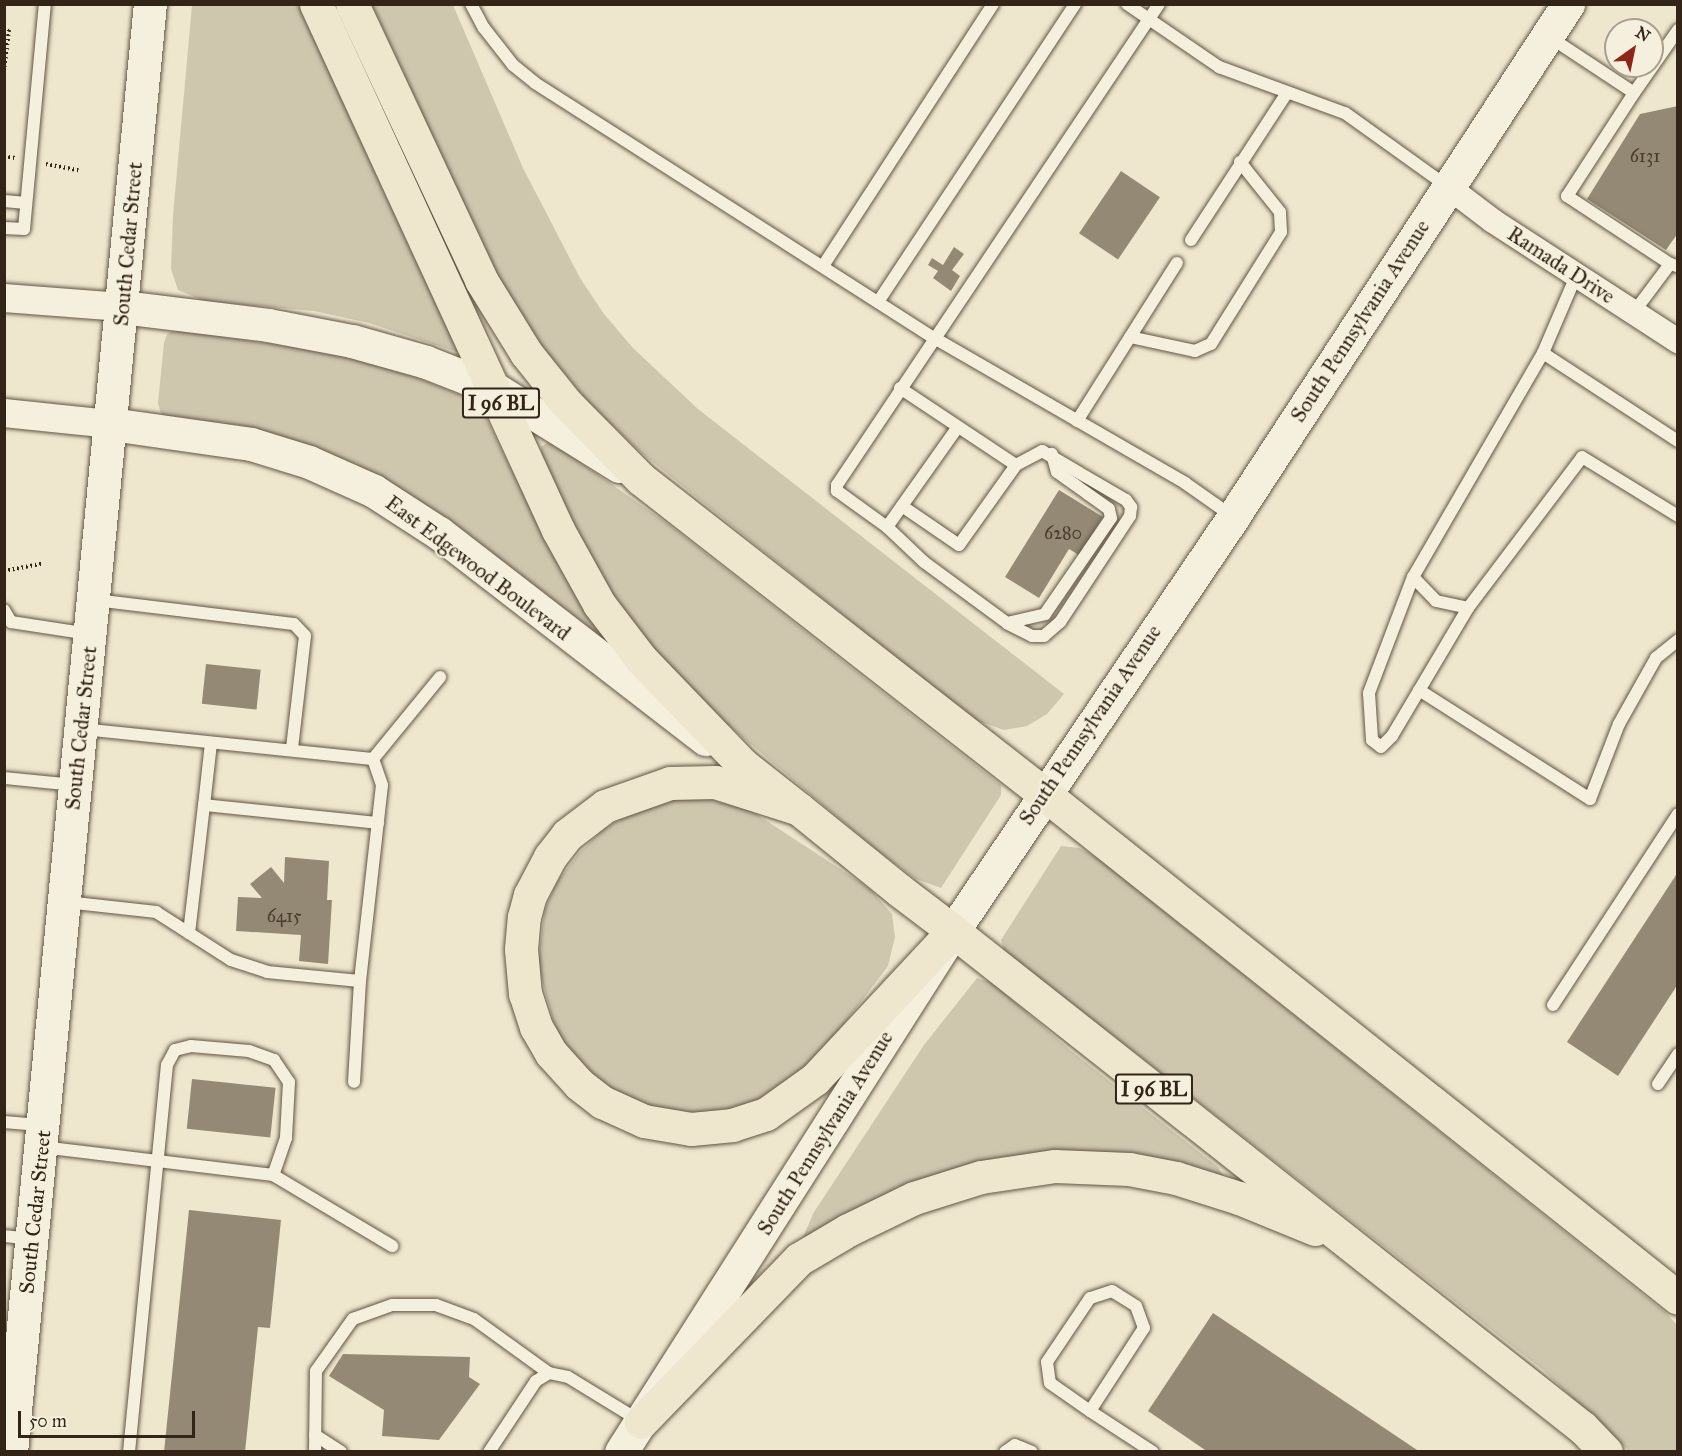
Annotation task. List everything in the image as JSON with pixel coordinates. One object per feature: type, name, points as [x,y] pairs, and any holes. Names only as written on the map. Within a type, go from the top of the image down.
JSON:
[{"type":"main road","name":"South Cedar Street","points":[[11,1452],[18,1238],[42,1136],[150,4]]},
{"type":"main road","name":"I 96 BL","points":[[316,4],[558,530],[599,604],[652,672],[743,765],[1355,1246],[1583,1428],[1606,1452]]},
{"type":"main road","name":"I 96 BL","points":[[352,4],[461,240],[500,314],[566,403],[641,479],[1043,793],[1677,1298]]},
{"type":"main road","name":"South Pennsylvania Avenue","points":[[621,1452],[1043,793],[1233,517],[1447,186],[1568,4]]},
{"type":"main road","points":[[122,307],[268,325],[352,341],[426,362],[495,389],[641,479]]},
{"type":"main road","name":"East Edgewood Boulevard","points":[[111,424],[250,444],[309,462],[374,491],[439,533],[643,693],[743,765]]},
{"type":"main road","points":[[799,808],[715,782],[670,783],[605,806],[567,835],[550,857],[534,886],[524,917],[522,980],[542,1039],[559,1063],[589,1092],[630,1116],[672,1127],[720,1127],[766,1114],[815,1079],[953,931]]},
{"type":"main road","points":[[641,1422],[799,1259],[848,1230],[914,1198],[981,1177],[1055,1166],[1129,1169],[1167,1176],[1239,1198],[1355,1246]]},
{"type":"street","name":"Ramada Drive","points":[[1447,186],[1576,276],[1677,340]]},
{"type":"street","points":[[4,298],[122,307]]},
{"type":"street","name":"East Edgewood Boulevard","points":[[4,413],[111,424]]},
{"type":"lane","points":[[4,228],[24,229],[45,4]]},
{"type":"lane","points":[[471,4],[484,28],[513,65],[535,83],[936,339],[1185,483],[1233,517]]},
{"type":"lane","points":[[823,266],[993,4]]},
{"type":"lane","points":[[878,302],[1075,4]]},
{"type":"lane","points":[[1127,4],[1219,67],[1286,94],[1345,113],[1447,186]]},
{"type":"lane","points":[[902,506],[959,545],[1016,465],[1033,453],[1052,454],[1126,500],[1131,507],[1131,516],[1077,600],[1051,631],[1032,636],[1007,623],[924,562],[887,527],[837,491],[837,485],[900,388],[936,339],[1150,21],[1159,4]]},
{"type":"lane","points":[[1634,312],[1674,265],[1567,196],[1677,30]]},
{"type":"lane","points":[[1547,35],[1634,93]]},
{"type":"lane","points":[[1191,240],[1286,94]]},
{"type":"lane","points":[[1130,337],[1195,351],[1211,344],[1281,232],[1280,212],[1240,162]]},
{"type":"lane","points":[[4,201],[26,203]]},
{"type":"lane","points":[[1077,421],[1177,262]]},
{"type":"lane","points":[[1576,276],[1543,353],[1413,577],[1369,693],[1372,740],[1381,747],[1392,736],[1468,608],[1582,458],[1677,516]]},
{"type":"lane","points":[[1543,353],[1677,441]]},
{"type":"lane","points":[[900,388],[957,428],[1016,465]]},
{"type":"lane","points":[[887,527],[957,428]]},
{"type":"lane","points":[[1007,623],[1045,614],[1111,518],[1109,509],[1057,472],[1052,454]]},
{"type":"lane","points":[[1413,577],[1436,601],[1468,608]]},
{"type":"lane","points":[[93,600],[294,624],[305,636],[292,748]]},
{"type":"lane","points":[[6,617],[90,634]]},
{"type":"lane","points":[[1419,690],[1590,799],[1619,724],[1656,658],[1677,640]]},
{"type":"lane","points":[[373,759],[440,677]]},
{"type":"lane","points":[[81,729],[211,743],[292,748],[373,759]]},
{"type":"lane","points":[[189,933],[211,743]]},
{"type":"lane","points":[[354,1082],[360,981],[382,786],[373,759]]},
{"type":"lane","points":[[4,778],[76,785]]},
{"type":"lane","points":[[204,805],[378,823]]},
{"type":"lane","points":[[1553,1005],[1677,814]]},
{"type":"lane","points":[[64,902],[156,912],[231,960],[267,972],[360,981]]},
{"type":"lane","points":[[129,1452],[167,1065],[175,1050],[191,1046],[249,1051],[274,1060],[289,1082],[286,1138],[273,1175]]},
{"type":"lane","points":[[1658,1084],[1677,1054]]},
{"type":"lane","points":[[4,1122],[42,1136],[159,1160],[273,1175],[392,1246]]},
{"type":"lane","points":[[1090,1411],[1144,1328],[1136,1306],[1112,1291],[1090,1298],[1047,1362],[1050,1383],[1090,1411],[1153,1452]]},
{"type":"lane","points":[[315,1452],[316,1371],[353,1319],[392,1305],[436,1305],[474,1319],[549,1373],[568,1377],[641,1422]]},
{"type":"lane","points":[[489,1452],[536,1382],[549,1373]]},
{"type":"lane","points":[[315,1435],[341,1452]]},
{"type":"lane","points":[[1005,1452],[1015,1445],[1032,1452]]},
{"type":"path","points":[[4,29],[9,30],[4,68]]},
{"type":"path","points":[[4,571],[41,564]]},
{"type":"shaded area","points":[[192,5],[299,5],[460,353],[369,323],[314,311],[204,301],[178,290],[171,269],[173,215]]},
{"type":"shaded area","points":[[372,5],[453,5],[523,168],[580,278],[604,314],[633,348],[698,409],[1064,694],[1047,714],[1027,726],[1004,730],[972,719],[638,450],[587,401],[537,340],[498,278]]},
{"type":"shaded area","points":[[175,330],[331,352],[403,372],[478,402],[562,572],[598,631],[597,636],[451,527],[161,414],[158,403],[164,343],[167,334]]},
{"type":"shaded area","points":[[550,441],[668,524],[1001,785],[1001,795],[941,888],[916,879],[877,850],[680,685],[618,605],[581,539],[541,456],[541,447]]},
{"type":"shaded area","points":[[701,797],[750,810],[869,888],[892,914],[895,937],[888,966],[823,1052],[772,1094],[739,1108],[692,1114],[644,1104],[612,1089],[586,1069],[557,1034],[538,966],[545,909],[557,882],[578,854],[604,829],[629,814],[670,800]]},
{"type":"shaded area","points":[[1061,846],[1079,848],[1098,858],[1666,1313],[1677,1325],[1677,1451],[1629,1451],[1543,1370],[1004,951],[1001,940]]},
{"type":"shaded area","points":[[977,978],[993,983],[1070,1050],[1218,1167],[1223,1176],[1114,1155],[803,1237],[814,1212],[924,1045]]},
{"type":"building","points":[[1678,106],[1678,233],[1666,250],[1587,199],[1640,114]]},
{"type":"building","points":[[1121,171],[1160,197],[1118,259],[1079,233]]},
{"type":"building","points":[[954,247],[964,254],[952,270],[960,276],[951,291],[933,278],[938,271],[928,265],[932,258],[943,265]]},
{"type":"building","points":[[1059,490],[1103,517],[1079,555],[1069,549],[1039,598],[1005,577]]},
{"type":"building","points":[[206,664],[261,670],[257,710],[202,704]]},
{"type":"building","points":[[285,857],[329,861],[327,900],[332,900],[328,964],[299,961],[301,935],[236,931],[238,897],[262,898],[250,884],[271,867],[284,883]]},
{"type":"building","points":[[1678,872],[1678,984],[1618,1076],[1567,1042]]},
{"type":"building","points":[[192,1079],[276,1088],[270,1138],[187,1129]]},
{"type":"building","points":[[189,1210],[281,1220],[270,1328],[258,1327],[245,1452],[164,1452]]},
{"type":"building","points":[[1213,1313],[1420,1452],[1208,1452],[1148,1411]]},
{"type":"building","points":[[343,1354],[470,1357],[469,1377],[480,1384],[439,1440],[382,1436],[384,1410],[329,1376]]}]
